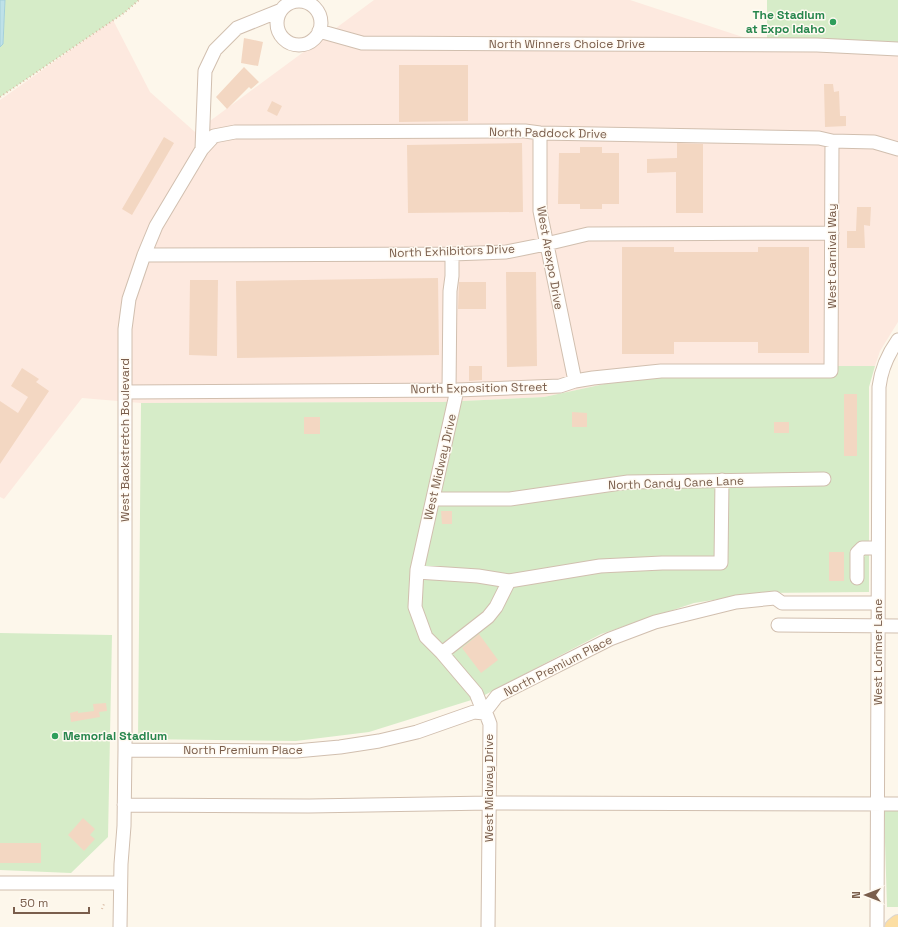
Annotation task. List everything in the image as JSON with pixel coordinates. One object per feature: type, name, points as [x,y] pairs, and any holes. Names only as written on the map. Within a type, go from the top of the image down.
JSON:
[{"type":"main road","points":[[893,927],[898,923]]},
{"type":"street","points":[[298,0],[312,4],[317,10],[321,24],[315,38],[303,45],[295,45],[283,38],[278,32],[276,25],[279,11],[284,5],[298,0]]},
{"type":"street","name":"West Backstretch Boulevard","points":[[120,927],[120,883],[125,750],[125,329],[129,299],[156,226],[202,149],[205,71],[215,50],[237,28],[279,11]]},
{"type":"street","name":"North Winners Choice Drive","points":[[319,31],[362,43],[817,45],[898,49]]},
{"type":"street","name":"North Paddock Drive","points":[[202,149],[214,136],[235,132],[525,131],[540,133],[804,138],[832,141],[874,142],[898,149]]},
{"type":"street","name":"West Arexpo Drive","points":[[540,133],[540,211],[575,381]]},
{"type":"street","name":"West Carnival Way","points":[[831,371],[832,141]]},
{"type":"street","name":"North Exhibitors Drive","points":[[144,255],[452,254],[506,252],[588,234],[832,233]]},
{"type":"street","name":"West Midway Drive","points":[[452,254],[450,291],[453,390],[433,499],[417,572],[415,607],[426,637],[442,653],[476,693],[490,724],[488,927]]},
{"type":"street","name":"West Lorimer Lane","points":[[877,927],[879,388],[880,377],[884,364],[898,340]]},
{"type":"street","name":"North Exposition Street","points":[[125,392],[453,390],[560,386],[575,381],[593,378],[661,371],[831,371]]},
{"type":"street","name":"North Candy Cane Lane","points":[[433,499],[510,499],[628,482],[824,479]]},
{"type":"street","points":[[417,572],[478,576],[509,581],[600,566],[662,563],[721,563],[722,480]]},
{"type":"street","points":[[857,578],[857,553],[862,548],[878,548]]},
{"type":"street","points":[[442,653],[488,617],[496,606],[509,581]]},
{"type":"street","name":"North Premium Place","points":[[125,750],[296,751],[340,747],[379,741],[417,732],[474,712],[484,713],[497,696],[610,639],[655,622],[736,602],[775,598],[782,603],[878,603]]},
{"type":"street","points":[[778,625],[898,626]]},
{"type":"street","points":[[124,805],[309,806],[490,803],[898,804]]},
{"type":"street","points":[[0,883],[120,883]]},
{"type":"path","points":[[0,97],[124,12],[139,0]]},
{"type":"path","points":[[102,909],[104,904]]},
{"type":"shaded area","points":[[374,0],[630,0],[767,45],[898,44],[898,322],[880,351],[875,366],[688,366],[544,397],[442,402],[141,403],[82,398],[4,499],[0,497],[0,100],[113,20],[150,92],[195,132]]},
{"type":"green space","points":[[5,0],[139,0],[124,13],[0,97],[0,47],[3,44]]},
{"type":"green space","name":"The Stadium at Expo Idaho","points":[[767,0],[898,0],[898,44],[767,45]]},
{"type":"green space","points":[[688,366],[875,366],[869,387],[869,592],[758,593],[694,603],[601,634],[481,697],[369,732],[296,741],[138,739],[141,403],[442,402],[544,397]]},
{"type":"green space","name":"Memorial Stadium","points":[[0,633],[112,635],[108,837],[71,873],[0,870]]},
{"type":"green space","points":[[898,808],[898,907],[887,907],[884,809]]},
{"type":"water","points":[[0,0],[5,0],[3,44],[0,47]]},
{"type":"building","points":[[244,38],[263,42],[258,66],[241,63]]},
{"type":"building","points":[[399,65],[468,65],[468,121],[399,122]]},
{"type":"building","points":[[244,67],[259,82],[251,89],[249,87],[227,109],[216,97]]},
{"type":"building","points":[[824,84],[833,84],[834,92],[839,91],[840,116],[846,116],[846,126],[825,127]]},
{"type":"building","points":[[272,101],[282,106],[277,116],[267,111]]},
{"type":"building","points":[[164,137],[174,143],[132,215],[122,209]]},
{"type":"building","points":[[522,143],[523,212],[408,213],[407,145]]},
{"type":"building","points":[[677,143],[703,144],[703,213],[676,213],[676,172],[647,173],[647,159],[677,158]]},
{"type":"building","points":[[580,147],[602,147],[602,153],[619,153],[619,204],[602,204],[602,209],[580,209],[580,204],[558,204],[559,153],[580,153]]},
{"type":"building","points":[[857,207],[871,207],[870,226],[864,225],[865,248],[847,248],[847,231],[856,231]]},
{"type":"building","points":[[622,247],[674,247],[674,252],[758,252],[758,247],[809,247],[809,353],[758,353],[758,342],[674,342],[674,354],[622,354]]},
{"type":"building","points":[[506,272],[536,272],[537,366],[507,367]]},
{"type":"building","points":[[438,278],[439,355],[237,358],[236,281]]},
{"type":"building","points":[[190,280],[218,280],[217,356],[189,355]]},
{"type":"building","points":[[459,282],[486,282],[486,309],[458,309]]},
{"type":"building","points":[[469,366],[482,366],[482,380],[469,381]]},
{"type":"building","points":[[22,368],[39,379],[36,382],[49,391],[0,464],[0,401],[18,413],[28,397],[11,386]]},
{"type":"building","points":[[844,394],[857,394],[857,456],[844,456]]},
{"type":"building","points":[[572,412],[587,413],[587,427],[572,427]]},
{"type":"building","points":[[304,417],[320,417],[320,434],[304,434]]},
{"type":"building","points":[[774,422],[789,422],[789,433],[774,433]]},
{"type":"building","points":[[441,511],[452,511],[452,524],[442,524]]},
{"type":"building","points":[[829,552],[844,552],[844,581],[829,581]]},
{"type":"building","points":[[479,634],[498,660],[481,673],[462,648]]},
{"type":"building","points":[[106,703],[107,711],[99,712],[100,717],[71,722],[70,713],[78,711],[78,713],[94,711],[93,704]]},
{"type":"building","points":[[83,818],[95,829],[90,835],[95,839],[84,851],[68,835]]},
{"type":"building","points":[[0,843],[41,843],[41,863],[0,863]]},
{"type":"place","name":"The Stadium at Expo Idaho","points":[[833,22]]},
{"type":"place","name":"Memorial Stadium","points":[[55,736]]}]
